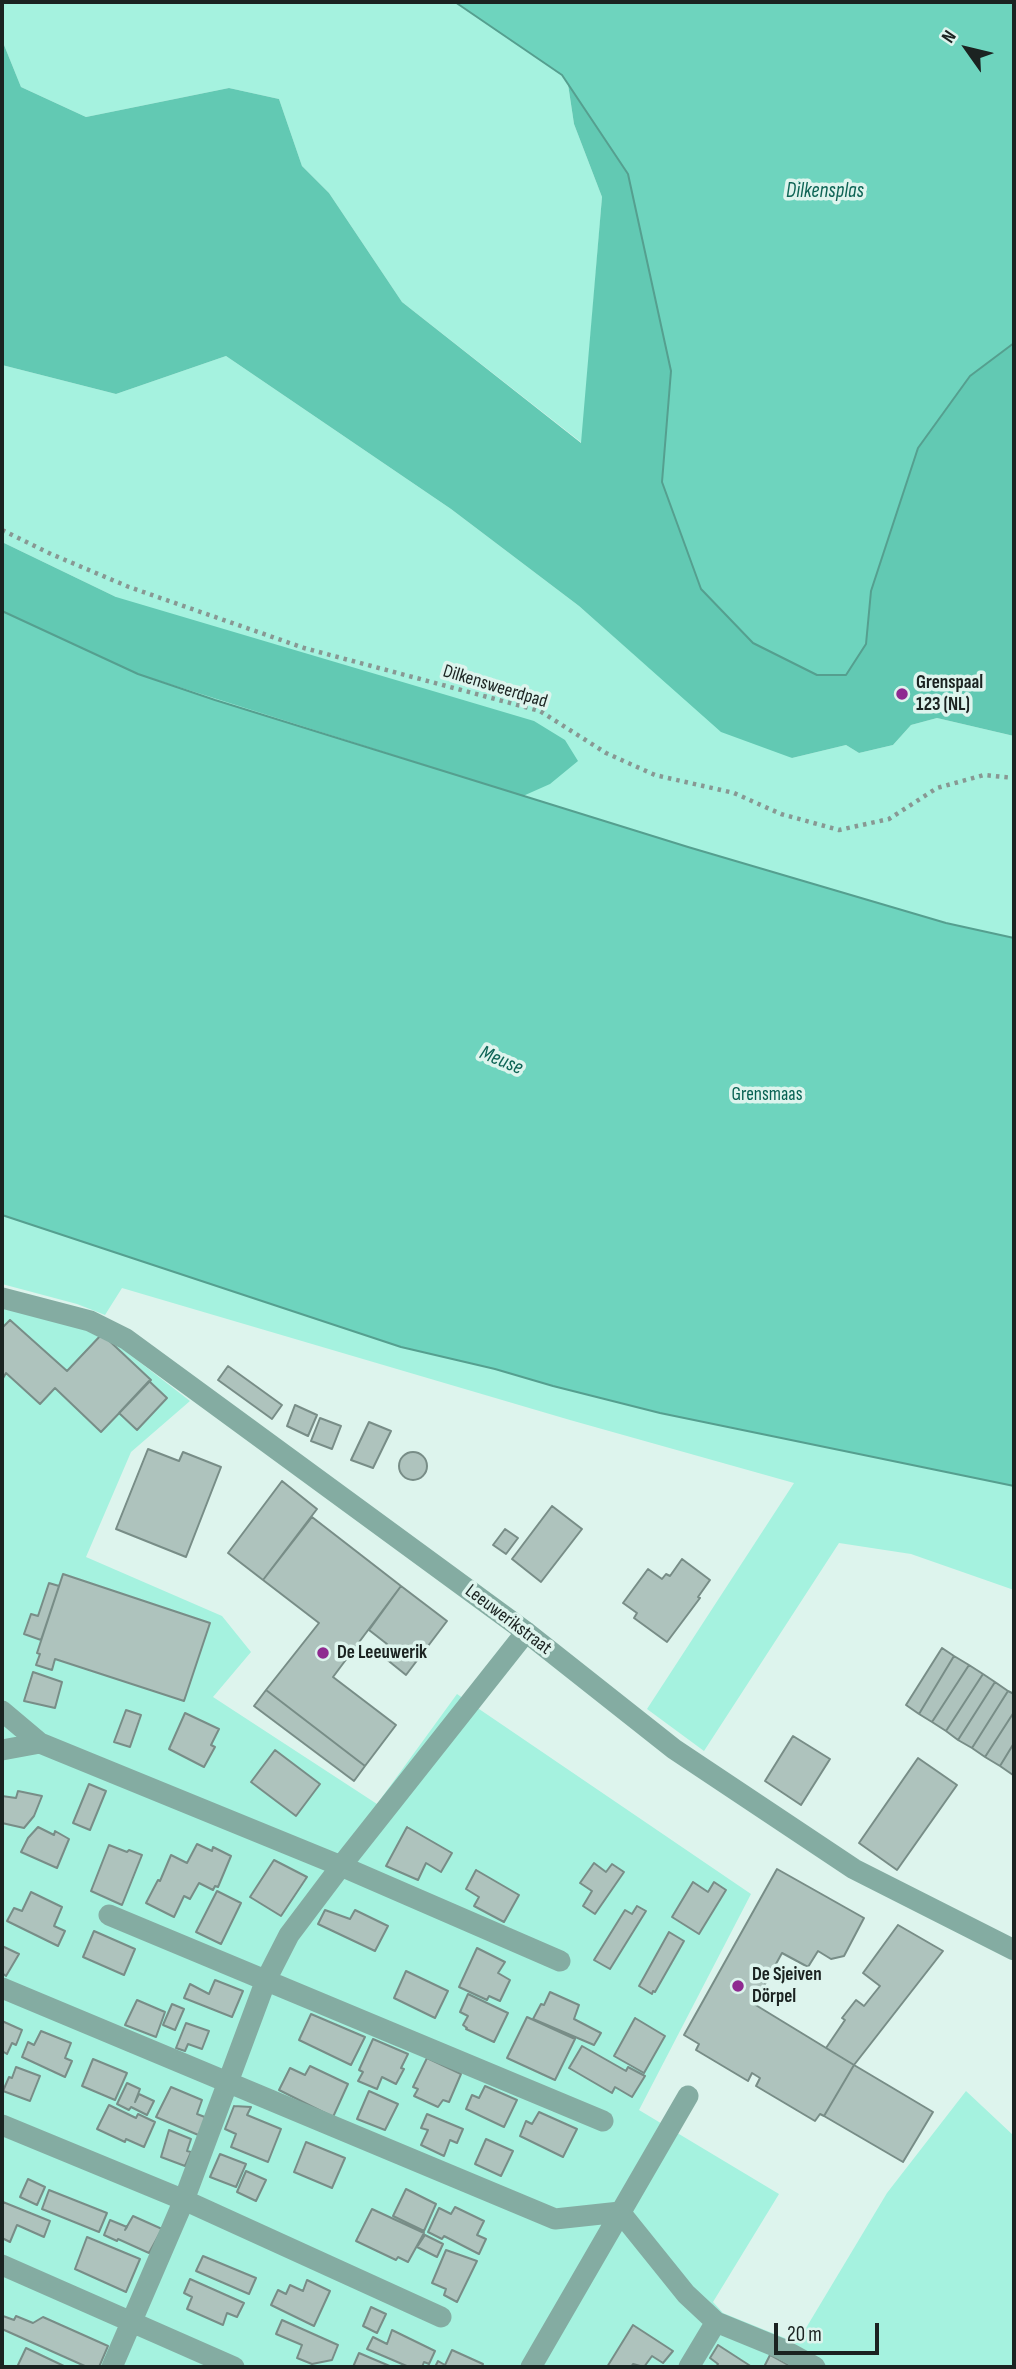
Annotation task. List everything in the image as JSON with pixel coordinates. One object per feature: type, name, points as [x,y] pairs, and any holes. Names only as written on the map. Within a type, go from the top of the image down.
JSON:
[{"type":"street","name":"Leeuwerikstraat","points":[[6,1303],[90,1321],[126,1339],[526,1632],[674,1749],[854,1869],[1014,1950]]},
{"type":"street","points":[[112,2367],[184,2200],[266,1980],[289,1935],[526,1632]]},
{"type":"street","points":[[2,1711],[40,1743],[341,1866],[560,1961]]},
{"type":"street","points":[[2,1750],[40,1743]]},
{"type":"street","points":[[109,1915],[603,2121]]},
{"type":"street","points":[[2,1988],[226,2084],[555,2219],[620,2212]]},
{"type":"street","points":[[531,2367],[688,2096]]},
{"type":"street","points":[[2,2125],[184,2200],[441,2317]]},
{"type":"street","points":[[620,2212],[686,2294],[716,2322],[782,2349],[816,2367]]},
{"type":"street","points":[[2,2265],[234,2367]]},
{"type":"street","points":[[689,2367],[716,2322]]},
{"type":"path","name":"Dilkensweerdpad","points":[[2,530],[129,587],[304,648],[540,711],[606,753],[655,775],[734,793],[781,814],[838,830],[889,819],[937,788],[984,775],[1014,778]]},
{"type":"green space","points":[[2,2],[455,2],[562,75],[568,84],[574,124],[602,197],[582,443],[402,302],[329,193],[302,166],[279,99],[229,88],[86,117],[21,87],[2,40]]},
{"type":"green space","name":"Grensmaas","points":[[226,356],[451,509],[579,606],[646,665],[792,758],[846,745],[859,753],[893,745],[911,725],[937,718],[1014,736],[1014,1296],[2,1042],[2,602],[116,597],[2,542],[2,365],[116,394]]},
{"type":"green space","points":[[2,1215],[401,1347],[660,1413],[1014,1486],[1014,1590],[911,1554],[839,1543],[704,1751],[647,1709],[794,1483],[122,1288],[105,1315],[77,1304],[2,1284]]},
{"type":"green space","points":[[2,1304],[102,1333],[190,1401],[131,1452],[86,1557],[222,1616],[251,1652],[213,1697],[377,1804],[457,1694],[751,1894],[639,2110],[779,2194],[713,2302],[723,2313],[797,2343],[887,2193],[966,2091],[1014,2136],[1014,2367],[2,2367]]},
{"type":"shaded area","points":[[2,40],[21,87],[86,117],[229,88],[279,99],[302,166],[329,193],[402,302],[581,443],[602,197],[574,124],[568,84],[628,174],[671,371],[662,482],[701,588],[753,643],[866,644],[871,591],[918,448],[970,376],[1014,343],[1014,736],[937,718],[911,725],[893,745],[859,753],[846,745],[792,758],[721,732],[579,606],[451,509],[226,356],[116,394],[2,365]]},
{"type":"shaded area","points":[[2,542],[116,597],[534,721],[565,740],[578,761],[550,784],[523,796],[138,674],[2,611]]},
{"type":"water","name":"Dilkensplas","points":[[455,2],[1014,2],[1014,343],[970,376],[918,448],[871,591],[866,644],[846,675],[817,675],[753,643],[701,589],[662,482],[671,371],[628,174],[562,75]]},
{"type":"water","name":"Grensmaas","points":[[2,611],[138,674],[215,700],[688,847],[946,923],[1014,938],[1014,1486],[660,1413],[401,1347],[2,1215]]},
{"type":"building","points":[[10,1320],[67,1371],[102,1334],[151,1380],[101,1432],[55,1388],[40,1404],[6,1373],[2,1380],[2,1328]]},
{"type":"building","points":[[228,1366],[282,1405],[272,1419],[218,1380]]},
{"type":"building","points":[[149,1381],[167,1398],[137,1430],[119,1413]]},
{"type":"building","points":[[295,1405],[317,1415],[308,1436],[287,1426]]},
{"type":"building","points":[[320,1418],[341,1426],[332,1449],[311,1441]]},
{"type":"building","points":[[369,1422],[391,1431],[373,1468],[351,1460]]},
{"type":"building","points":[[148,1449],[179,1461],[183,1452],[221,1467],[186,1557],[116,1529]]},
{"type":"building","points":[[413,1452],[423,1456],[427,1466],[423,1476],[413,1480],[403,1476],[399,1466],[403,1456]]},
{"type":"building","points":[[282,1481],[317,1509],[263,1580],[228,1553]]},
{"type":"building","points":[[552,1506],[582,1529],[541,1582],[512,1559]]},
{"type":"building","name":"De Leeuwerik","points":[[312,1517],[401,1586],[333,1677],[396,1725],[365,1766],[266,1690],[319,1623],[263,1580]]},
{"type":"building","points":[[505,1529],[518,1538],[506,1554],[493,1545]]},
{"type":"building","points":[[682,1559],[710,1580],[667,1642],[634,1618],[637,1613],[623,1603],[648,1569],[662,1579],[666,1574],[670,1576]]},
{"type":"building","points":[[63,1574],[210,1623],[184,1701],[55,1659],[52,1670],[36,1665],[40,1654],[37,1653]]},
{"type":"building","points":[[49,1583],[59,1586],[41,1640],[24,1634],[31,1614],[38,1616]]},
{"type":"building","points":[[401,1586],[447,1621],[406,1675],[380,1654],[387,1644],[369,1630]]},
{"type":"building","points":[[942,1648],[954,1656],[919,1714],[906,1705]]},
{"type":"building","points":[[954,1656],[969,1665],[932,1722],[919,1714]]},
{"type":"building","points":[[969,1665],[983,1674],[946,1731],[932,1722]]},
{"type":"building","points":[[33,1672],[62,1682],[55,1708],[24,1701]]},
{"type":"building","points":[[983,1674],[995,1682],[958,1740],[946,1731]]},
{"type":"building","points":[[995,1682],[1008,1691],[972,1748],[958,1740]]},
{"type":"building","points":[[266,1690],[365,1766],[354,1781],[254,1706]]},
{"type":"building","points":[[1008,1691],[1014,1694],[1014,1712],[985,1757],[972,1748]]},
{"type":"building","points":[[126,1710],[141,1715],[130,1747],[114,1742]]},
{"type":"building","points":[[1014,1712],[1014,1743],[1000,1766],[985,1757]]},
{"type":"building","points":[[185,1713],[219,1729],[211,1745],[215,1747],[204,1767],[169,1749]]},
{"type":"building","points":[[793,1736],[830,1759],[801,1805],[765,1781]]},
{"type":"building","points":[[1014,1743],[1014,1773],[1013,1775],[1000,1766]]},
{"type":"building","points":[[275,1750],[320,1784],[296,1816],[251,1782]]},
{"type":"building","points":[[918,1758],[957,1785],[897,1870],[859,1843]]},
{"type":"building","points":[[89,1784],[106,1791],[90,1830],[73,1823]]},
{"type":"building","points":[[18,1791],[42,1796],[34,1816],[24,1828],[2,1823],[2,1796],[16,1798]]},
{"type":"building","points":[[38,1827],[54,1835],[55,1831],[69,1839],[57,1868],[21,1852]]},
{"type":"building","points":[[407,1827],[452,1853],[441,1872],[426,1863],[418,1880],[386,1866]]},
{"type":"building","points":[[197,1844],[212,1851],[213,1847],[231,1856],[218,1887],[215,1886],[213,1890],[199,1883],[190,1899],[184,1896],[174,1917],[146,1903],[158,1880],[160,1881],[171,1855],[187,1863]]},
{"type":"building","points":[[109,1845],[142,1855],[122,1905],[91,1891]]},
{"type":"building","points":[[274,1860],[307,1877],[281,1916],[250,1897]]},
{"type":"building","points":[[594,1863],[606,1872],[612,1864],[624,1872],[595,1914],[583,1906],[592,1891],[580,1883]]},
{"type":"building","name":"De Sjeiven Dörpel","points":[[777,1869],[864,1918],[844,1956],[831,1959],[818,1951],[808,1967],[782,1953],[754,2004],[854,2065],[824,2116],[820,2114],[815,2121],[756,2086],[760,2078],[752,2073],[748,2081],[696,2050],[699,2044],[684,2035]]},
{"type":"building","points":[[476,1870],[519,1895],[504,1922],[474,1906],[479,1897],[466,1889]]},
{"type":"building","points":[[693,1882],[708,1892],[714,1882],[726,1890],[699,1934],[672,1917]]},
{"type":"building","points":[[217,1891],[241,1903],[221,1944],[196,1932]]},
{"type":"building","points":[[31,1892],[62,1907],[54,1926],[65,1931],[58,1946],[7,1921],[14,1908],[22,1911]]},
{"type":"building","points":[[637,1906],[646,1911],[610,1969],[594,1960],[625,1910],[632,1914]]},
{"type":"building","points":[[325,1910],[350,1919],[355,1910],[388,1926],[375,1951],[318,1924]]},
{"type":"building","points":[[898,1925],[943,1951],[854,2065],[826,2048],[845,2020],[842,2018],[856,2000],[864,2006],[880,1986],[863,1973]]},
{"type":"building","points":[[94,1931],[135,1949],[124,1975],[83,1957]]},
{"type":"building","points":[[669,1932],[684,1941],[652,1994],[639,1986]]},
{"type":"building","points":[[2,1946],[19,1954],[6,1976],[2,1973]]},
{"type":"building","points":[[477,1948],[505,1962],[498,1973],[510,1980],[500,2001],[489,1996],[487,2000],[459,1987]]},
{"type":"building","points":[[406,1971],[448,1991],[435,2018],[394,1998]]},
{"type":"building","points":[[215,1980],[243,1991],[232,2017],[184,1998],[190,1984],[209,1994]]},
{"type":"building","points":[[550,1992],[579,2005],[574,2019],[601,2033],[594,2045],[533,2019]]},
{"type":"building","points":[[468,1994],[508,2013],[494,2042],[463,2025],[468,2016],[460,2012]]},
{"type":"building","points":[[137,2000],[165,2012],[156,2037],[125,2025]]},
{"type":"building","points":[[172,2004],[184,2009],[175,2030],[163,2025]]},
{"type":"building","points":[[311,2014],[365,2037],[351,2065],[299,2040]]},
{"type":"building","points":[[527,2017],[575,2039],[555,2080],[507,2058]]},
{"type":"building","points":[[635,2018],[665,2036],[644,2073],[614,2056]]},
{"type":"building","points":[[2,2021],[22,2030],[16,2045],[12,2043],[7,2054],[2,2051]]},
{"type":"building","points":[[186,2023],[209,2031],[202,2049],[188,2044],[185,2051],[176,2048]]},
{"type":"building","points":[[41,2031],[71,2043],[65,2058],[72,2061],[65,2077],[22,2057],[28,2042],[34,2045]]},
{"type":"building","points":[[373,2039],[408,2054],[396,2084],[382,2077],[377,2089],[358,2081],[363,2072],[359,2070]]},
{"type":"building","points":[[582,2046],[626,2071],[628,2067],[645,2076],[632,2097],[615,2087],[612,2093],[569,2068]]},
{"type":"building","points":[[427,2058],[461,2074],[449,2102],[443,2100],[438,2107],[414,2096],[418,2089],[413,2087]]},
{"type":"building","points":[[93,2059],[127,2073],[115,2100],[82,2086]]},
{"type":"building","points":[[854,2065],[933,2112],[903,2162],[824,2116]]},
{"type":"building","points":[[310,2066],[348,2084],[333,2117],[279,2090],[290,2068],[305,2075]]},
{"type":"building","points":[[16,2067],[40,2076],[30,2101],[3,2091]]},
{"type":"building","points":[[127,2083],[140,2089],[135,2102],[139,2094],[154,2101],[147,2115],[117,2104]]},
{"type":"building","points":[[485,2086],[517,2100],[504,2127],[466,2109],[472,2095],[479,2098]]},
{"type":"building","points":[[171,2087],[202,2100],[197,2114],[210,2119],[203,2137],[156,2117]]},
{"type":"building","points":[[369,2091],[398,2104],[385,2130],[357,2119]]},
{"type":"building","points":[[109,2105],[136,2118],[138,2114],[155,2122],[144,2147],[126,2139],[125,2142],[97,2129]]},
{"type":"building","points":[[234,2106],[251,2107],[247,2115],[281,2129],[268,2162],[231,2147],[236,2134],[225,2129]]},
{"type":"building","points":[[539,2112],[577,2129],[563,2157],[520,2136],[526,2121],[532,2124]]},
{"type":"building","points":[[427,2114],[463,2129],[457,2143],[450,2140],[444,2156],[421,2145],[428,2130],[421,2128]]},
{"type":"building","points":[[169,2130],[191,2139],[187,2151],[191,2152],[185,2166],[161,2157]]},
{"type":"building","points":[[486,2139],[513,2151],[501,2176],[475,2164]]},
{"type":"building","points":[[306,2142],[345,2158],[332,2188],[294,2172]]},
{"type":"building","points":[[220,2154],[246,2164],[236,2187],[210,2177]]},
{"type":"building","points":[[246,2171],[266,2180],[256,2201],[237,2192]]},
{"type":"building","points":[[28,2179],[45,2187],[37,2205],[20,2197]]},
{"type":"building","points":[[406,2189],[436,2204],[424,2231],[393,2216]]},
{"type":"building","points":[[49,2190],[107,2213],[99,2232],[42,2209]]},
{"type":"building","points":[[3,2202],[50,2221],[44,2237],[17,2225],[10,2242],[2,2238]]},
{"type":"building","points":[[455,2207],[484,2221],[477,2235],[486,2239],[479,2254],[444,2236],[442,2239],[428,2232],[439,2208],[451,2214]]},
{"type":"building","points":[[372,2209],[424,2233],[408,2262],[398,2257],[396,2260],[356,2241]]},
{"type":"building","points":[[133,2216],[162,2229],[149,2253],[104,2235],[110,2220],[127,2227]]},
{"type":"building","points":[[425,2235],[443,2244],[437,2257],[417,2247]]},
{"type":"building","points":[[87,2237],[140,2259],[126,2292],[75,2269]]},
{"type":"building","points":[[446,2250],[477,2261],[457,2302],[444,2295],[446,2289],[432,2283]]},
{"type":"building","points":[[203,2256],[256,2278],[249,2294],[196,2271]]},
{"type":"building","points":[[190,2279],[244,2303],[237,2317],[227,2313],[223,2325],[187,2309],[192,2297],[184,2293]]},
{"type":"building","points":[[307,2280],[330,2291],[314,2326],[271,2305],[278,2290],[286,2294],[290,2285],[303,2291]]},
{"type":"building","points":[[371,2307],[386,2314],[377,2333],[363,2326]]},
{"type":"building","points":[[3,2316],[14,2320],[16,2316],[33,2323],[43,2317],[108,2346],[99,2367],[87,2367],[2,2329]]},
{"type":"building","points":[[282,2320],[338,2345],[332,2360],[312,2364],[297,2358],[302,2345],[276,2334]]},
{"type":"building","points":[[633,2325],[673,2351],[663,2363],[652,2356],[644,2367],[633,2364],[631,2367],[607,2367]]},
{"type":"building","points":[[392,2330],[435,2351],[429,2364],[424,2362],[422,2367],[409,2367],[367,2349],[373,2337],[387,2344]]},
{"type":"building","points":[[718,2345],[752,2367],[716,2367],[718,2364],[710,2358]]},
{"type":"building","points":[[26,2348],[66,2367],[21,2367],[18,2365]]},
{"type":"building","points":[[452,2350],[483,2364],[482,2367],[435,2367],[438,2361],[445,2365]]},
{"type":"building","points":[[359,2353],[392,2367],[353,2367]]},
{"type":"building","points":[[770,2355],[788,2365],[764,2367]]},
{"type":"place","name":"Grenspaal 123 (NL)","points":[[902,694]]},
{"type":"place","name":"De Leeuwerik","points":[[323,1653]]},
{"type":"place","name":"De Sjeiven Dörpel","points":[[738,1986]]},
{"type":"water label","name":"Meuse","points":[[501,1061]]}]
